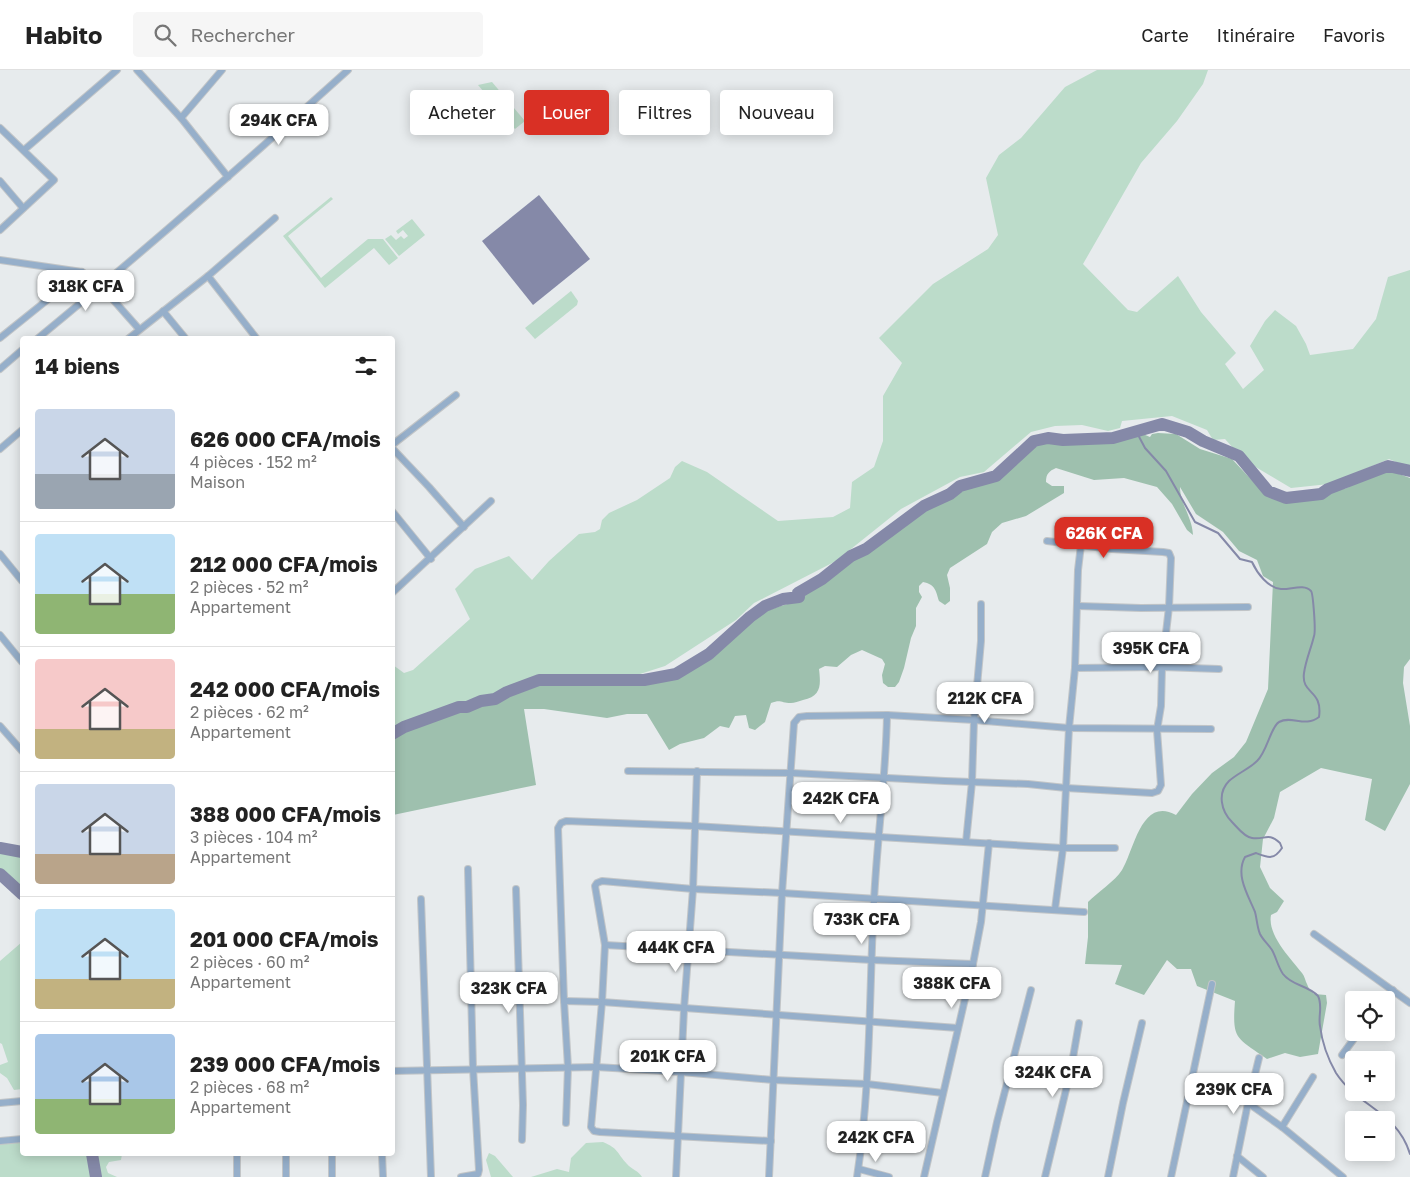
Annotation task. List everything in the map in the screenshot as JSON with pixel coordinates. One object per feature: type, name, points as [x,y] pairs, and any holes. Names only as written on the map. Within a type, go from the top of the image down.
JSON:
[{"type":"street","points":[[24,150],[117,70]]},
{"type":"street","points":[[137,70],[181,118],[228,177]]},
{"type":"street","points":[[181,118],[222,70]]},
{"type":"street","points":[[41,336],[228,177],[348,70]]},
{"type":"street","points":[[0,128],[54,180],[0,230]]},
{"type":"street","points":[[0,181],[23,208]]},
{"type":"street","points":[[132,336],[208,276],[275,218]]},
{"type":"street","points":[[0,260],[82,272],[101,286],[139,330]]},
{"type":"street","points":[[0,338],[82,272]]},
{"type":"street","points":[[208,276],[255,336]]},
{"type":"street","points":[[163,311],[184,336]]},
{"type":"street","points":[[0,369],[20,352]]},
{"type":"street","points":[[395,444],[456,395]]},
{"type":"street","points":[[0,449],[20,434]]},
{"type":"street","points":[[395,449],[464,528]]},
{"type":"street","points":[[395,589],[431,559],[491,501]]},
{"type":"street","points":[[395,515],[431,559]]},
{"type":"street","points":[[628,771],[792,773],[1028,784],[1152,793],[1158,791],[1161,785],[1157,730],[1161,706],[1162,667],[1169,608],[1171,558],[1168,553],[1112,549],[1047,541]]},
{"type":"street","points":[[1055,909],[1063,848],[1069,728],[1076,668],[1078,570],[1081,545]]},
{"type":"street","points":[[0,554],[20,579]]},
{"type":"street","points":[[966,842],[972,782],[974,720],[981,641],[981,604]]},
{"type":"street","points":[[1078,606],[1248,607]]},
{"type":"street","points":[[0,635],[20,660]]},
{"type":"street","points":[[1076,668],[1162,667],[1219,669]]},
{"type":"street","points":[[858,1177],[867,1084],[874,899],[887,715]]},
{"type":"street","points":[[769,1177],[782,893],[788,832],[794,723],[799,717],[887,715],[1069,728],[1211,729]]},
{"type":"street","points":[[0,726],[20,746]]},
{"type":"street","points":[[676,1177],[684,1009],[693,889],[697,771]]},
{"type":"street","points":[[566,1123],[568,1067],[558,828],[561,823],[566,821],[694,826],[1063,848],[1115,848]]},
{"type":"street","points":[[924,1177],[973,964],[983,905],[989,843]]},
{"type":"street","points":[[461,1177],[478,1174],[479,1170],[468,869]]},
{"type":"street","points":[[771,1140],[594,1131],[591,1126],[605,945],[595,886],[597,882],[1084,912]]},
{"type":"street","points":[[516,889],[522,1067],[522,1140]]},
{"type":"street","points":[[421,899],[430,1177]]},
{"type":"street","points":[[1314,934],[1410,1003]]},
{"type":"street","points":[[605,945],[689,951],[973,964]]},
{"type":"street","points":[[1171,1177],[1212,984]]},
{"type":"street","points":[[985,1177],[1031,990]]},
{"type":"street","points":[[564,1001],[602,1002],[958,1028]]},
{"type":"street","points":[[1045,1177],[1067,1087],[1078,1023]]},
{"type":"street","points":[[1108,1177],[1142,1023]]},
{"type":"street","points":[[1342,1055],[1352,1041]]},
{"type":"street","points":[[1233,1177],[1259,1058]]},
{"type":"street","points":[[395,1071],[596,1067],[773,1080],[867,1084],[943,1093]]},
{"type":"street","points":[[1282,1127],[1313,1077]]},
{"type":"street","points":[[0,1103],[20,1101]]},
{"type":"street","points":[[1248,1103],[1282,1127],[1343,1177]]},
{"type":"street","points":[[0,1141],[20,1139]]},
{"type":"street","points":[[237,1156],[237,1177]]},
{"type":"street","points":[[286,1156],[286,1177]]},
{"type":"street","points":[[332,1156],[332,1177]]},
{"type":"street","points":[[382,1156],[383,1177]]},
{"type":"street","points":[[1237,1156],[1263,1177]]},
{"type":"street","points":[[859,1169],[889,1177]]},
{"type":"green space","points":[[1097,70],[1208,70],[1203,84],[1177,121],[1141,163],[1083,264],[1128,310],[1137,312],[1178,276],[1201,312],[1236,353],[1225,364],[1243,389],[1264,370],[1250,346],[1265,321],[1275,310],[1296,326],[1310,355],[1353,349],[1376,319],[1388,277],[1410,270],[1410,468],[1389,459],[1329,484],[1291,488],[1244,460],[1225,439],[1213,440],[1207,430],[1172,416],[1122,421],[1120,428],[1108,431],[1082,425],[1055,426],[1031,432],[984,472],[960,477],[901,509],[836,561],[754,603],[736,620],[665,666],[640,674],[545,677],[416,719],[395,731],[395,666],[404,673],[413,670],[470,619],[455,589],[475,569],[509,556],[532,580],[549,561],[579,534],[595,532],[600,529],[602,520],[609,513],[637,500],[670,478],[675,467],[682,461],[707,472],[778,521],[833,517],[850,508],[852,482],[874,467],[883,441],[883,396],[902,363],[879,338],[933,284],[988,249],[998,235],[986,178],[999,155],[1021,138],[1065,87]]},
{"type":"green space","points":[[492,82],[499,90],[482,90],[478,85]]},
{"type":"green space","points":[[514,108],[524,120],[515,129],[514,128]]},
{"type":"green space","points":[[331,197],[333,199],[288,236],[321,278],[368,239],[383,239],[398,258],[389,265],[374,248],[325,288],[283,236]]},
{"type":"green space","points":[[412,219],[425,235],[399,256],[385,239],[391,235],[396,240],[401,236],[404,239],[408,236],[403,230],[398,234],[396,231]]},
{"type":"green space","points":[[571,291],[578,301],[577,305],[535,339],[525,328]]},
{"type":"green space","points":[[1143,434],[1150,437],[1152,434],[1176,434],[1200,449],[1232,459],[1260,489],[1277,500],[1314,499],[1325,496],[1329,492],[1347,488],[1366,477],[1391,471],[1410,478],[1410,659],[1404,667],[1403,683],[1410,726],[1410,784],[1385,831],[1365,820],[1372,779],[1321,768],[1280,792],[1274,818],[1263,839],[1260,867],[1270,888],[1284,901],[1277,912],[1271,915],[1273,931],[1281,946],[1303,974],[1311,991],[1314,994],[1326,995],[1327,1003],[1318,1054],[1300,1057],[1285,1053],[1267,1059],[1248,1046],[1238,1036],[1234,1023],[1235,1001],[1197,986],[1191,969],[1177,969],[1167,960],[1144,995],[1115,984],[1122,965],[1085,964],[1088,937],[1088,902],[1111,883],[1122,870],[1140,828],[1147,819],[1154,813],[1164,811],[1176,815],[1192,794],[1212,773],[1234,757],[1246,742],[1268,689],[1273,582],[1263,576],[1257,560],[1239,551],[1223,532],[1196,514],[1180,487],[1193,535],[1187,530],[1172,504],[1157,487],[1124,478],[1094,480],[1056,468],[1051,470],[1047,475],[1046,482],[1052,486],[1064,486],[1064,493],[1026,516],[1002,523],[992,532],[987,544],[950,568],[947,575],[950,601],[945,605],[939,601],[936,591],[930,584],[923,582],[919,586],[919,592],[922,597],[916,608],[916,626],[911,638],[904,668],[895,687],[888,687],[883,683],[882,675],[885,664],[882,659],[862,650],[851,655],[837,667],[825,666],[819,669],[820,685],[813,696],[792,703],[779,701],[771,703],[765,722],[755,730],[749,728],[746,715],[735,716],[729,728],[720,726],[704,738],[680,744],[669,750],[647,714],[627,714],[607,718],[544,709],[524,709],[536,785],[395,815],[395,738],[404,732],[442,716],[502,699],[541,684],[576,682],[633,685],[661,682],[675,678],[715,655],[755,617],[774,608],[799,601],[806,591],[823,583],[855,558],[869,552],[891,534],[897,532],[915,516],[960,491],[995,480],[1029,450],[1041,444],[1053,442],[1108,442]]},
{"type":"green space","points":[[0,853],[20,857],[20,887],[0,869]]},
{"type":"green space","points":[[20,944],[20,1089],[14,1090],[7,1078],[0,1073],[0,1065],[8,1062],[0,1043],[0,961]]},
{"type":"green space","points":[[20,1140],[20,1156],[122,1156],[121,1160],[109,1162],[106,1167],[108,1173],[117,1177],[0,1177],[0,1143]]},
{"type":"green space","points":[[603,1142],[615,1149],[629,1166],[642,1177],[531,1177],[557,1169],[569,1172],[571,1158],[586,1143]]},
{"type":"green space","points":[[489,1153],[495,1156],[513,1177],[491,1177],[486,1160]]},
{"type":"water","points":[[539,195],[590,259],[533,305],[482,241]]},
{"type":"waterway","points":[[395,732],[404,727],[459,707],[467,707],[481,701],[495,699],[507,692],[539,680],[644,680],[676,674],[709,654],[765,606],[783,599],[799,597],[798,593],[822,579],[851,556],[866,549],[924,506],[950,494],[960,486],[996,476],[1034,441],[1048,438],[1063,440],[1113,438],[1162,424],[1188,432],[1203,441],[1239,456],[1268,491],[1286,498],[1321,494],[1328,489],[1388,466],[1410,471]]},
{"type":"waterway","points":[[1136,431],[1145,448],[1166,471],[1195,522],[1218,533],[1240,559],[1252,562],[1260,575],[1272,586],[1281,589],[1305,587],[1311,591],[1315,633],[1305,668],[1304,680],[1308,689],[1318,701],[1319,717],[1304,722],[1284,720],[1276,724],[1260,757],[1254,764],[1229,781],[1225,786],[1222,802],[1228,818],[1246,836],[1252,838],[1269,837],[1280,843],[1282,848],[1276,855],[1268,857],[1256,853],[1245,857],[1242,864],[1242,878],[1255,912],[1260,934],[1272,950],[1283,974],[1318,996],[1322,1038],[1336,1073],[1355,1094],[1387,1118],[1404,1140],[1410,1154]]},
{"type":"waterway","points":[[0,848],[20,852]]},
{"type":"waterway","points":[[0,874],[20,892]]},
{"type":"waterway","points":[[92,1156],[96,1177]]}]
